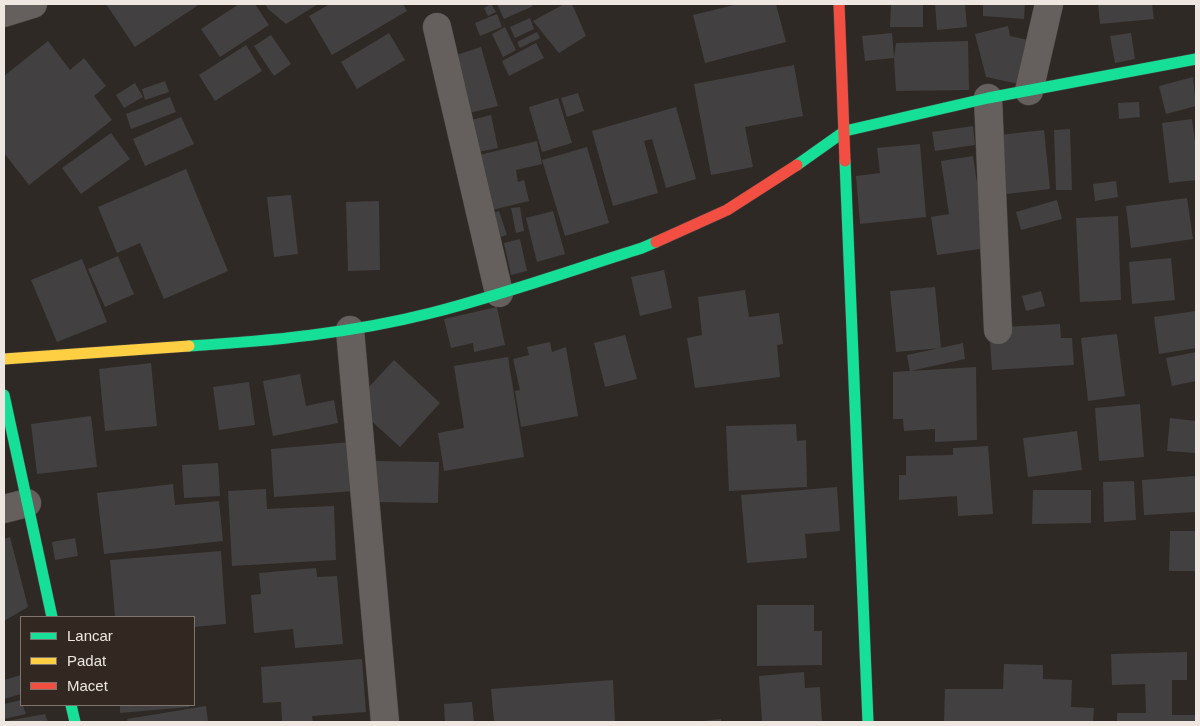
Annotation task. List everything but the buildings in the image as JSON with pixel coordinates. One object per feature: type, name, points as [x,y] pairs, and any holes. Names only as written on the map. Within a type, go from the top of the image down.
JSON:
[{"type":"street","points":[[4,13],[33,4]]},
{"type":"street","points":[[839,4],[868,722]]},
{"type":"street","points":[[1029,90],[1049,4]]},
{"type":"street","points":[[437,28],[499,293]]},
{"type":"street","points":[[4,359],[267,341],[350,330],[431,313],[642,248],[727,210],[787,172],[845,131],[988,98],[1196,58]]},
{"type":"street","points":[[988,98],[998,330]]},
{"type":"street","points":[[350,330],[385,722]]},
{"type":"street","points":[[4,395],[15,506],[52,616]]},
{"type":"street","points":[[71,706],[75,722]]},
{"type":"traffic: fast","points":[[797,165],[845,131],[988,98],[1196,59]]},
{"type":"traffic: fast","points":[[845,161],[868,722]]},
{"type":"traffic: fast","points":[[189,346],[311,335],[401,320],[511,290],[656,242]]},
{"type":"traffic: fast","points":[[4,395],[52,616]]},
{"type":"traffic: fast","points":[[71,706],[75,722]]},
{"type":"traffic: slow","points":[[4,359],[189,346]]},
{"type":"traffic: jam","points":[[839,4],[845,161]]},
{"type":"traffic: jam","points":[[656,242],[727,210],[797,165]]}]
